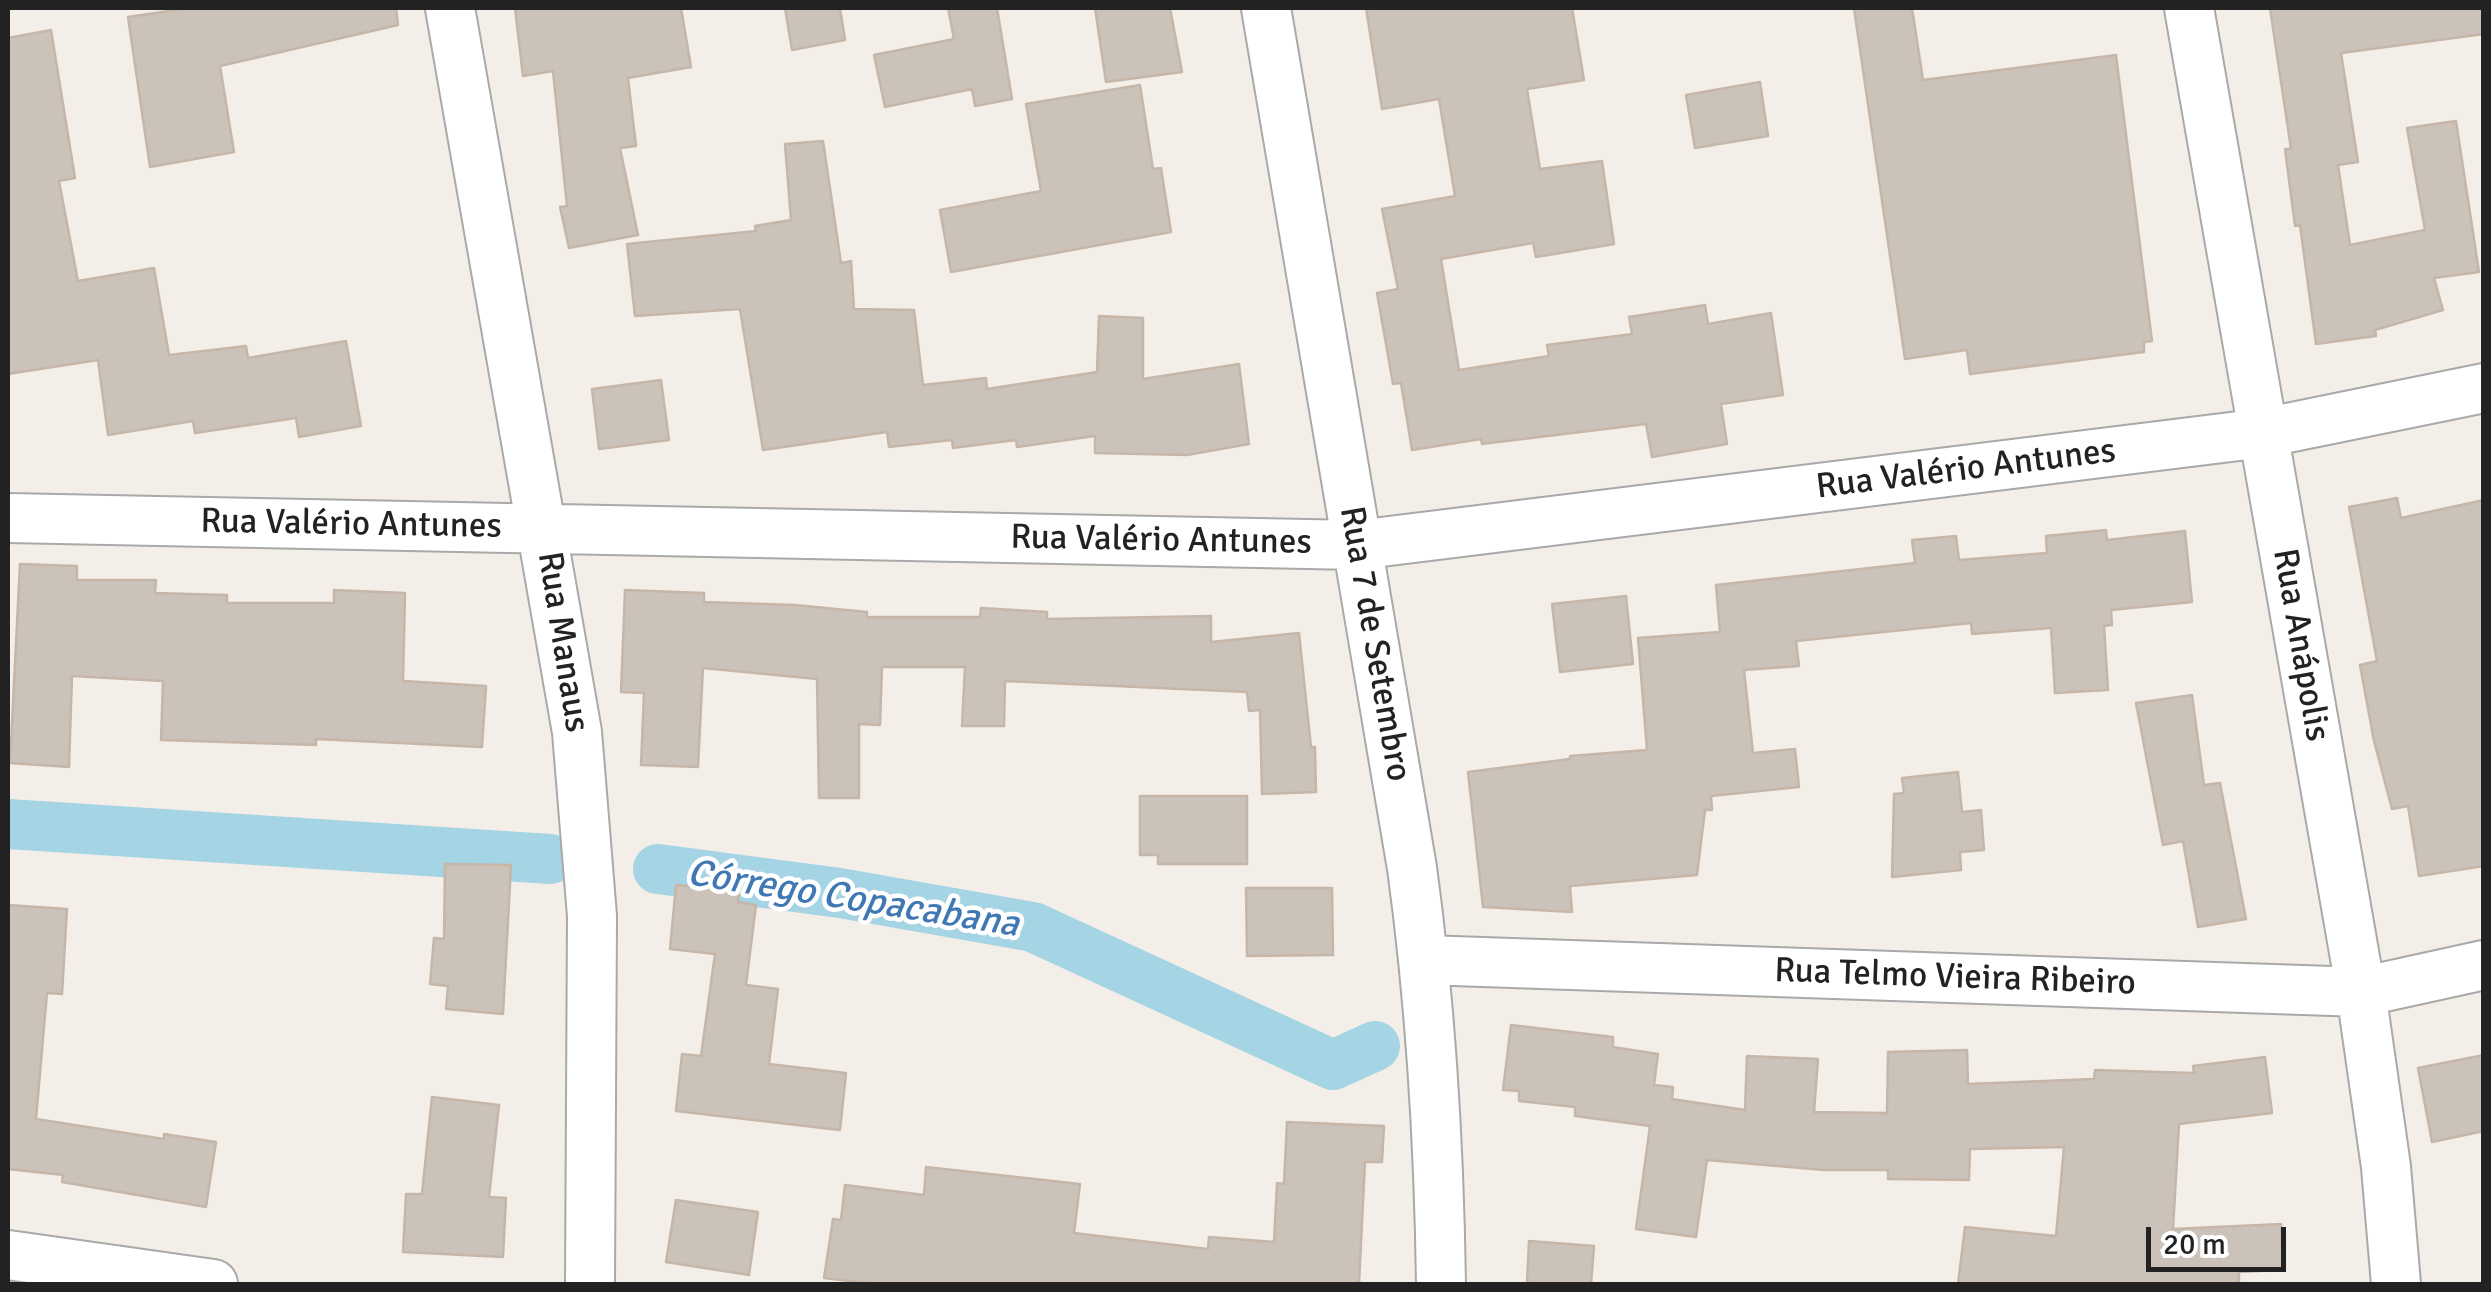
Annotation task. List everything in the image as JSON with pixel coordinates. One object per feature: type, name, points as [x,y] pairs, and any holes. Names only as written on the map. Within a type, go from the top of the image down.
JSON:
[{"type":"street","name":"Rua Manaus","points":[[450,8],[577,732],[592,916],[590,1284]]},
{"type":"street","name":"Rua 7 de Setembro","points":[[1266,8],[1424,960],[1442,1284]]},
{"type":"street","name":"Rua Anápolis","points":[[2189,8],[2361,992],[2386,1166],[2396,1284]]},
{"type":"street","name":"Rua Valério Antunes","points":[[8,518],[1358,545],[2264,433],[2484,388]]},
{"type":"street","name":"Rua Telmo Vieira Ribeiro","points":[[1424,960],[2361,992],[2484,965]]},
{"type":"street","points":[[8,1255],[214,1284]]},
{"type":"building","points":[[189,8],[396,8],[398,25],[220,66],[234,152],[150,167],[128,17]]},
{"type":"building","points":[[515,8],[681,8],[691,67],[628,78],[636,146],[620,148],[638,235],[569,248],[560,207],[567,206],[553,71],[523,76]]},
{"type":"building","points":[[785,8],[840,8],[845,40],[792,50]]},
{"type":"building","points":[[948,8],[997,8],[1012,99],[975,106],[972,89],[885,107],[874,55],[954,39]]},
{"type":"building","points":[[1095,8],[1170,8],[1182,72],[1106,82]]},
{"type":"building","points":[[1366,8],[1572,8],[1584,80],[1527,89],[1540,169],[1602,161],[1614,244],[1536,257],[1533,243],[1441,259],[1459,370],[1549,356],[1547,345],[1632,334],[1629,317],[1705,305],[1708,324],[1771,313],[1783,395],[1721,404],[1727,444],[1652,457],[1646,424],[1482,444],[1481,439],[1412,450],[1401,383],[1393,384],[1377,293],[1398,289],[1382,209],[1455,196],[1439,99],[1382,109]]},
{"type":"building","points":[[1854,8],[1912,8],[1923,80],[2116,55],[2152,341],[2144,342],[2144,352],[1970,374],[1967,350],[1905,359]]},
{"type":"building","points":[[2270,8],[2484,8],[2484,34],[2341,53],[2358,162],[2338,165],[2350,245],[2425,230],[2407,128],[2456,121],[2479,272],[2434,278],[2443,310],[2375,330],[2376,336],[2316,344],[2300,225],[2295,226],[2285,149],[2291,149]]},
{"type":"building","points":[[51,30],[75,178],[59,181],[78,281],[154,268],[169,355],[246,346],[248,358],[346,341],[361,426],[299,437],[296,418],[195,433],[193,421],[108,435],[98,360],[8,374],[8,38]]},
{"type":"building","points":[[1760,82],[1768,136],[1695,148],[1686,95]]},
{"type":"building","points":[[1140,85],[1153,169],[1161,168],[1171,232],[951,272],[940,210],[1041,191],[1026,104]]},
{"type":"building","points":[[823,141],[841,263],[851,261],[854,309],[914,310],[923,385],[986,378],[987,389],[1097,372],[1099,316],[1143,318],[1143,379],[1239,364],[1249,444],[1187,455],[1095,453],[1095,436],[1017,447],[1016,440],[953,448],[952,440],[889,447],[887,432],[763,450],[740,309],[635,316],[627,244],[756,231],[755,226],[791,220],[785,144]]},
{"type":"building","points":[[661,380],[669,440],[599,449],[592,389]]},
{"type":"building","points":[[2397,498],[2401,518],[2484,500],[2484,866],[2419,876],[2408,806],[2392,809],[2374,741],[2360,665],[2377,661],[2349,507]]},
{"type":"building","points":[[2106,530],[2107,540],[2185,531],[2192,602],[2111,610],[2112,625],[2104,626],[2108,690],[2055,693],[2051,628],[1972,634],[1971,623],[1796,641],[1799,666],[1744,670],[1753,753],[1795,749],[1799,787],[1711,796],[1712,810],[1705,810],[1697,875],[1570,886],[1572,912],[1483,907],[1468,772],[1570,756],[1647,750],[1638,638],[1720,632],[1716,585],[1915,563],[1912,540],[1956,536],[1959,560],[2047,553],[2046,536]]},
{"type":"building","points":[[20,564],[77,566],[77,580],[156,580],[155,593],[227,595],[227,603],[334,603],[334,590],[405,593],[403,681],[486,686],[482,747],[316,739],[316,745],[161,740],[163,681],[72,676],[69,767],[10,763]]},
{"type":"building","points":[[625,590],[704,593],[704,602],[795,605],[867,612],[867,617],[980,617],[981,608],[1047,612],[1047,619],[1211,616],[1211,642],[1299,633],[1311,747],[1315,747],[1316,792],[1262,794],[1260,710],[1249,711],[1247,692],[1005,681],[1004,726],[962,726],[965,667],[882,667],[880,725],[859,724],[859,798],[819,798],[817,679],[703,668],[698,767],[641,765],[644,693],[621,692]]},
{"type":"building","points":[[1626,596],[1633,664],[1560,672],[1552,604]]},
{"type":"building","points":[[2192,695],[2204,785],[2220,783],[2246,919],[2198,927],[2183,841],[2163,845],[2136,703]]},
{"type":"building","points":[[1958,772],[1962,812],[1981,810],[1984,850],[1960,852],[1961,870],[1892,877],[1894,794],[1904,793],[1902,778]]},
{"type":"building","points":[[1140,796],[1247,796],[1247,864],[1158,864],[1158,855],[1140,855]]},
{"type":"building","points":[[445,864],[511,865],[503,1014],[446,1009],[448,986],[430,984],[434,938],[444,939]]},
{"type":"building","points":[[676,885],[739,891],[738,902],[756,905],[746,985],[778,989],[769,1064],[846,1073],[840,1130],[676,1111],[682,1054],[701,1056],[715,954],[670,949]]},
{"type":"building","points":[[1246,888],[1332,888],[1333,955],[1247,956]]},
{"type":"building","points":[[8,905],[67,909],[62,994],[47,993],[36,1119],[164,1139],[164,1134],[216,1142],[206,1207],[62,1182],[63,1175],[8,1169]]},
{"type":"building","points":[[1511,1025],[1613,1037],[1613,1047],[1658,1054],[1654,1085],[1673,1087],[1672,1099],[1745,1110],[1747,1056],[1818,1059],[1814,1112],[1887,1113],[1888,1052],[1967,1050],[1968,1084],[2094,1079],[2095,1070],[2194,1073],[2193,1066],[2265,1057],[2272,1113],[2179,1124],[2173,1229],[2281,1224],[2283,1270],[2239,1272],[2239,1284],[1958,1284],[1965,1227],[2056,1236],[2064,1147],[1970,1149],[1969,1180],[1888,1179],[1888,1170],[1824,1170],[1707,1160],[1696,1237],[1636,1229],[1650,1126],[1575,1116],[1575,1107],[1519,1101],[1519,1091],[1503,1090]]},
{"type":"building","points":[[2484,1055],[2484,1131],[2432,1142],[2418,1068]]},
{"type":"building","points":[[432,1097],[499,1105],[489,1197],[506,1198],[503,1257],[403,1252],[406,1194],[422,1194]]},
{"type":"building","points":[[1287,1122],[1384,1126],[1382,1162],[1365,1162],[1359,1284],[875,1284],[824,1278],[833,1219],[841,1220],[845,1185],[924,1195],[926,1167],[1080,1184],[1074,1233],[1208,1249],[1209,1237],[1274,1242],[1277,1183],[1284,1184]]},
{"type":"building","points":[[676,1200],[758,1212],[749,1275],[666,1262]]},
{"type":"building","points":[[1529,1241],[1594,1246],[1591,1284],[1527,1284]]},
{"type":"waterway","name":"Córrego Copacabana","points":[[8,824],[550,859]]},
{"type":"waterway","name":"Córrego Copacabana","points":[[658,869],[840,893],[1033,927],[1333,1065],[1375,1046]]}]
